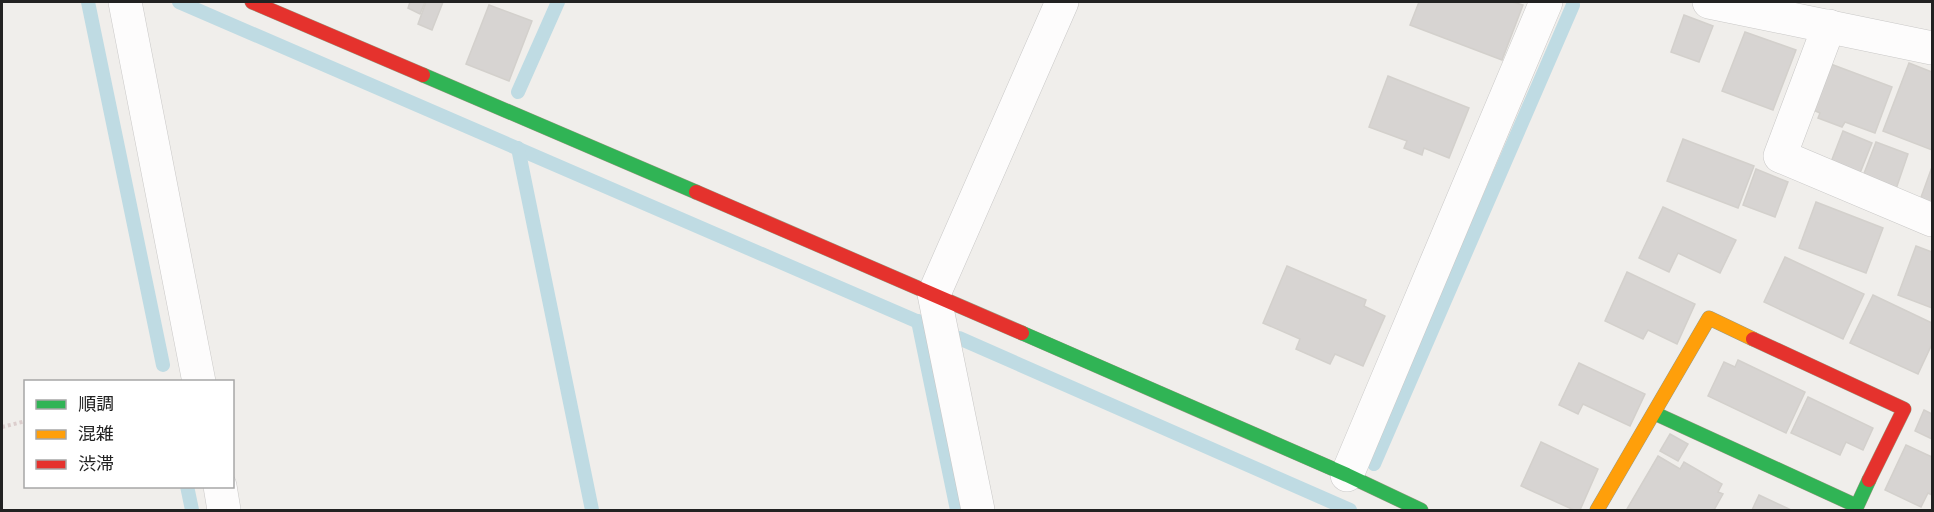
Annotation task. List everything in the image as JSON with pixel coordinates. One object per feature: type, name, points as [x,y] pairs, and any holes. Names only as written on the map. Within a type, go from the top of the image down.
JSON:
[{"type":"street","points":[[125,2],[199,380]]},
{"type":"street","points":[[252,2],[934,294],[1347,475],[1421,510]]},
{"type":"street","points":[[978,510],[934,294],[1062,2]]},
{"type":"street","points":[[1347,475],[1546,2]]},
{"type":"street","points":[[1709,2],[1932,48]]},
{"type":"street","points":[[1829,26],[1780,156],[1932,220]]},
{"type":"street","points":[[1598,510],[1654,413],[1709,318],[1904,409],[1857,506],[1654,413]]},
{"type":"street","points":[[219,488],[224,510]]},
{"type":"path","points":[[2,427],[24,422]]},
{"type":"building","points":[[410,2],[425,2],[420,14],[408,8]]},
{"type":"building","points":[[426,2],[443,2],[432,30],[418,24]]},
{"type":"building","points":[[1419,2],[1513,2],[1523,5],[1502,60],[1410,25]]},
{"type":"building","points":[[489,5],[532,21],[509,81],[466,64]]},
{"type":"building","points":[[1684,15],[1713,26],[1699,62],[1671,52]]},
{"type":"building","points":[[1745,32],[1796,50],[1773,110],[1722,91]]},
{"type":"building","points":[[1828,63],[1892,87],[1875,133],[1845,122],[1842,127],[1818,118],[1820,113],[1811,109]]},
{"type":"building","points":[[1909,63],[1932,72],[1932,150],[1883,131]]},
{"type":"building","points":[[1388,76],[1469,108],[1449,158],[1424,148],[1422,155],[1404,148],[1407,141],[1369,127]]},
{"type":"building","points":[[1843,131],[1872,143],[1860,173],[1831,162]]},
{"type":"building","points":[[1683,139],[1754,166],[1738,208],[1667,181]]},
{"type":"building","points":[[1876,142],[1908,154],[1896,189],[1863,176]]},
{"type":"building","points":[[1932,167],[1932,205],[1920,200]]},
{"type":"building","points":[[1756,169],[1788,182],[1775,217],[1743,205]]},
{"type":"building","points":[[1816,202],[1883,228],[1866,273],[1799,248]]},
{"type":"building","points":[[1663,207],[1736,240],[1720,273],[1678,253],[1669,272],[1639,258]]},
{"type":"building","points":[[1916,246],[1932,252],[1932,308],[1898,295]]},
{"type":"building","points":[[1785,257],[1864,294],[1843,339],[1764,302]]},
{"type":"building","points":[[1287,266],[1366,300],[1364,306],[1385,316],[1363,366],[1335,354],[1330,364],[1296,349],[1300,339],[1263,323]]},
{"type":"building","points":[[1627,272],[1695,304],[1677,344],[1648,330],[1643,339],[1605,321]]},
{"type":"building","points":[[1873,295],[1932,323],[1932,344],[1918,374],[1850,343]]},
{"type":"building","points":[[1738,360],[1805,392],[1786,433],[1708,396],[1724,362],[1735,367]]},
{"type":"building","points":[[1579,363],[1645,394],[1630,426],[1583,404],[1578,414],[1559,405]]},
{"type":"building","points":[[1808,397],[1873,428],[1863,450],[1846,442],[1840,455],[1791,433]]},
{"type":"building","points":[[1924,410],[1932,414],[1932,439],[1915,431]]},
{"type":"building","points":[[1670,434],[1688,444],[1678,461],[1660,451]]},
{"type":"building","points":[[1541,442],[1598,469],[1580,510],[1574,510],[1521,486]]},
{"type":"building","points":[[1906,445],[1932,457],[1932,495],[1928,493],[1921,507],[1885,490]]},
{"type":"building","points":[[1658,456],[1680,469],[1684,462],[1722,484],[1718,492],[1723,494],[1714,510],[1627,509]]},
{"type":"building","points":[[1759,495],[1791,510],[1752,510]]},
{"type":"waterway","points":[[88,2],[163,365]]},
{"type":"waterway","points":[[179,2],[921,323]]},
{"type":"waterway","points":[[518,92],[558,2]]},
{"type":"waterway","points":[[1374,464],[1573,5]]},
{"type":"waterway","points":[[518,148],[592,510]]},
{"type":"waterway","points":[[918,321],[957,510]]},
{"type":"waterway","points":[[959,338],[1350,510]]},
{"type":"waterway","points":[[187,488],[192,510]]},
{"type":"traffic: fast","points":[[423,75],[696,192]]},
{"type":"traffic: fast","points":[[1022,333],[1347,475],[1421,510]]},
{"type":"traffic: fast","points":[[1654,413],[1857,506],[1869,480]]},
{"type":"traffic: slow","points":[[1597,510],[1709,318],[1753,339]]},
{"type":"traffic: jam","points":[[252,2],[423,75]]},
{"type":"traffic: jam","points":[[696,192],[1022,333]]},
{"type":"traffic: jam","points":[[1753,339],[1904,409],[1869,480]]}]
